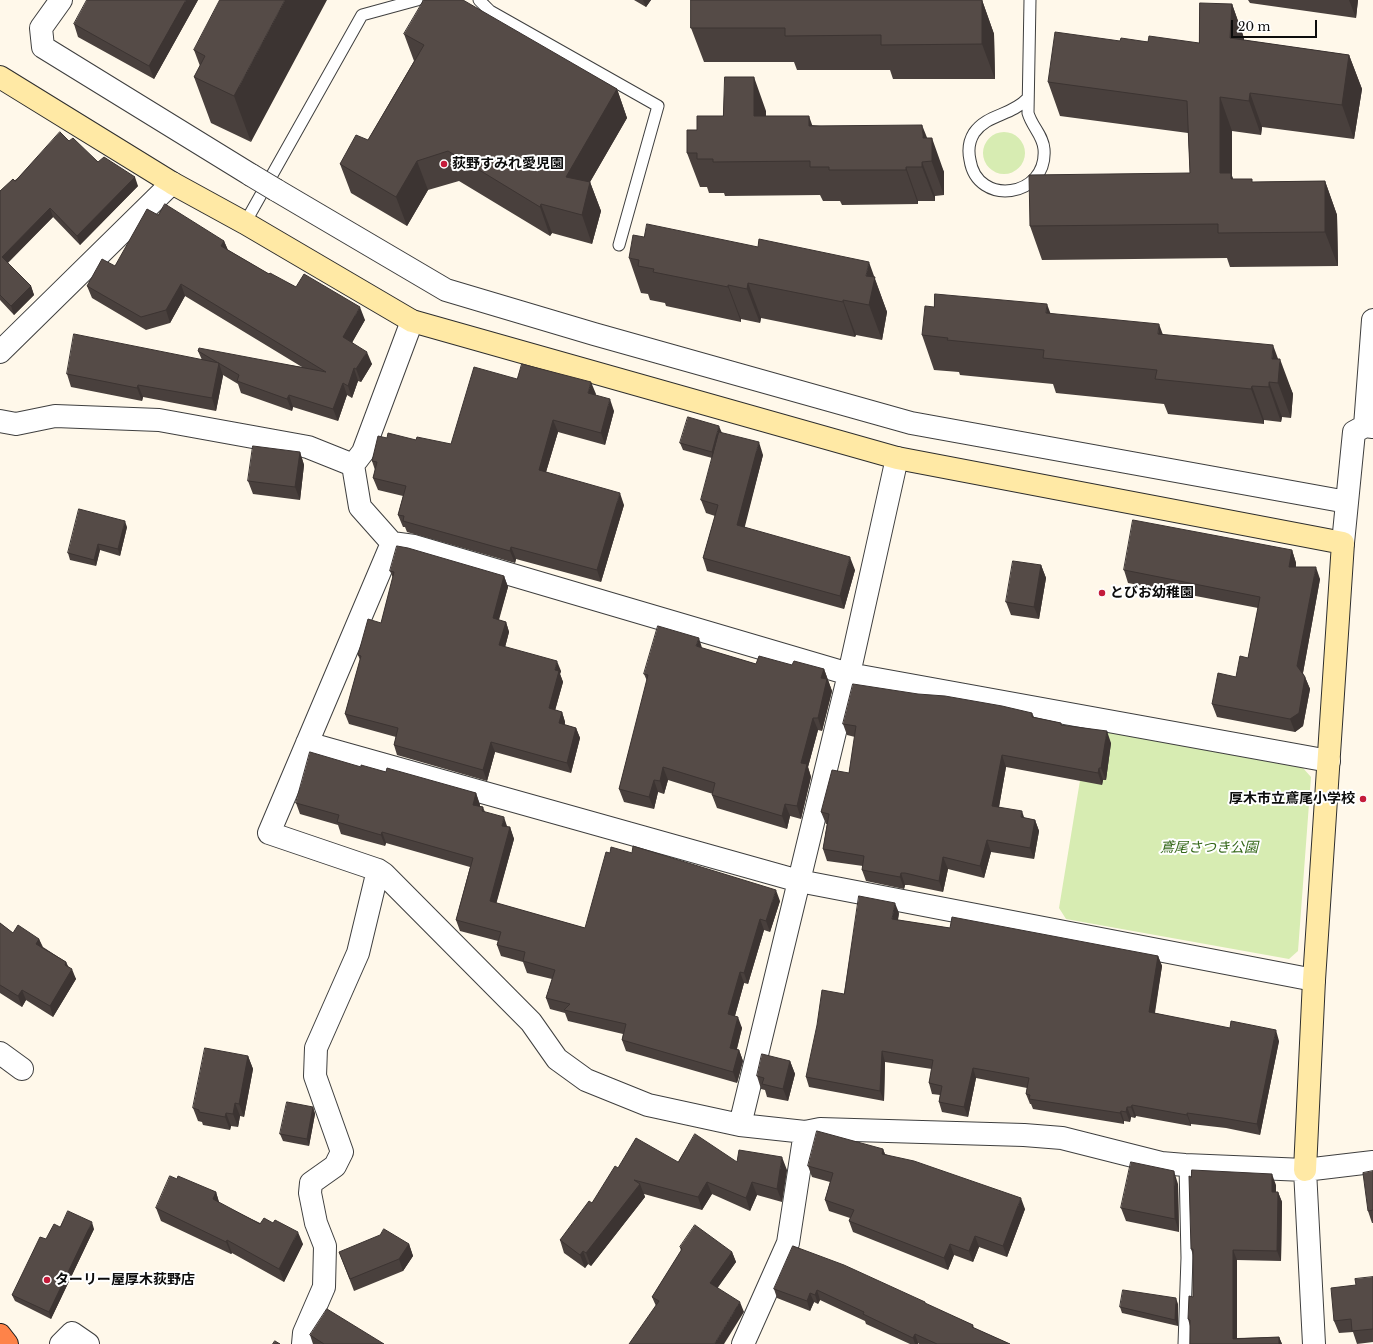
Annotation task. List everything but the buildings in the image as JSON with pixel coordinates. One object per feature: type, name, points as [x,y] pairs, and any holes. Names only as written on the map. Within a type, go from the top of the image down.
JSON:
[{"type":"highway","points":[[0,1335],[7,1344]]},
{"type":"street","points":[[60,0],[41,28],[43,47],[276,190],[446,290],[594,334],[911,423],[1347,502]]},
{"type":"street","points":[[0,77],[172,182],[412,321],[897,458],[1343,543]]},
{"type":"street","points":[[0,352],[172,182]]},
{"type":"street","points":[[1314,1344],[1305,1170],[1314,980],[1343,543],[1354,432],[1369,426],[1373,320]]},
{"type":"street","points":[[412,321],[363,452],[353,465],[360,506],[392,543],[414,546],[849,674],[1329,761]]},
{"type":"street","points":[[0,421],[16,424],[55,416],[159,420],[308,447],[353,465]]},
{"type":"street","points":[[740,1125],[849,674],[897,458]]},
{"type":"street","points":[[392,543],[269,833],[378,870],[384,874],[530,1022],[557,1059],[586,1080],[648,1105],[740,1125],[804,1132],[820,1129],[1024,1135],[1062,1138],[1162,1163],[1185,1166],[1305,1170],[1373,1162]]},
{"type":"street","points":[[307,743],[799,881],[1314,980]]},
{"type":"street","points":[[303,1344],[304,1334],[324,1287],[325,1246],[316,1223],[310,1193],[311,1183],[335,1166],[342,1152],[314,1076],[316,1048],[358,952],[378,870]]},
{"type":"street","points":[[0,1053],[22,1069]]},
{"type":"street","points":[[743,1344],[788,1244],[804,1132]]},
{"type":"street","points":[[61,1344],[72,1332],[88,1344]]},
{"type":"lane","points":[[245,223],[362,15],[418,0]]},
{"type":"lane","points":[[479,0],[490,11],[658,106],[619,245]]},
{"type":"lane","points":[[1027,99],[1019,107],[1001,116],[992,118],[982,124],[974,134],[969,150],[970,163],[975,174],[987,185],[997,190],[1007,191],[1019,189],[1030,182],[1040,172],[1044,162],[1044,147],[1041,138],[1032,125],[1028,113],[1027,99],[1030,0]]},
{"type":"lane","points":[[1001,116],[1019,118],[1032,125]]},
{"type":"lane","points":[[1184,1344],[1186,1258],[1185,1166]]},
{"type":"green space","points":[[1004,132],[1019,138],[1025,153],[1019,168],[1004,174],[989,168],[983,153],[989,138]]},
{"type":"green space","name":"鳶尾さつき公園","points":[[1096,730],[1303,768],[1311,777],[1298,951],[1289,959],[1066,919],[1059,908],[1087,738]]},
{"type":"place","name":"荻野すみれ愛児園","points":[[444,164]]},
{"type":"place","name":"とびお幼稚園","points":[[1102,593]]},
{"type":"place","name":"厚木市立鳶尾小学校","points":[[1363,799]]},
{"type":"place","name":"ターリー屋厚木荻野店","points":[[47,1280]]}]
